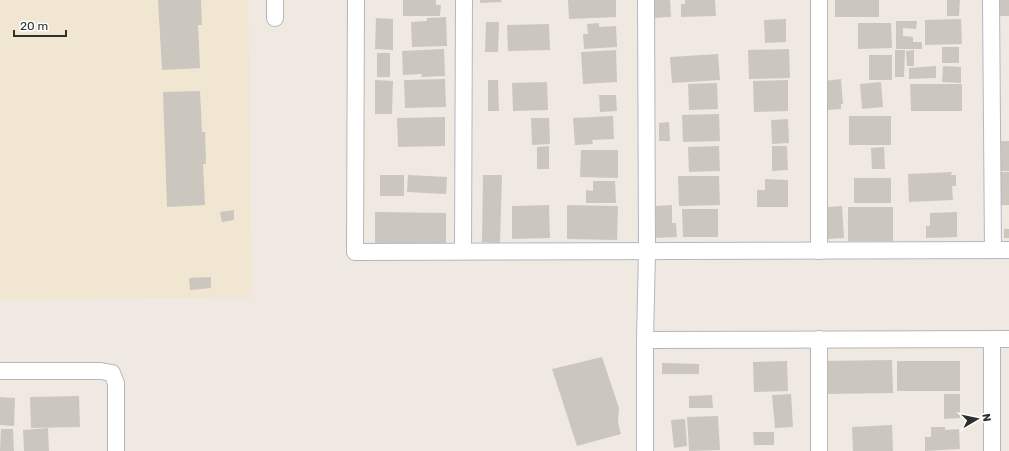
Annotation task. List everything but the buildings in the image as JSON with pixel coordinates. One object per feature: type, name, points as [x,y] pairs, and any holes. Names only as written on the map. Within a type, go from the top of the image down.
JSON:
[{"type":"street","points":[[275,0],[275,18]]},
{"type":"street","points":[[356,0],[355,252],[1009,250]]},
{"type":"street","points":[[463,251],[464,0]]},
{"type":"street","points":[[645,451],[647,251],[646,0]]},
{"type":"street","points":[[819,0],[819,251]]},
{"type":"street","points":[[991,0],[993,250]]},
{"type":"street","points":[[819,339],[819,451]]},
{"type":"street","points":[[992,339],[992,451]]},
{"type":"street","points":[[645,340],[1009,339]]},
{"type":"street","points":[[0,371],[101,371],[112,373],[116,383],[116,451]]},
{"type":"shaded area","points":[[0,0],[248,0],[252,297],[0,300]]}]
